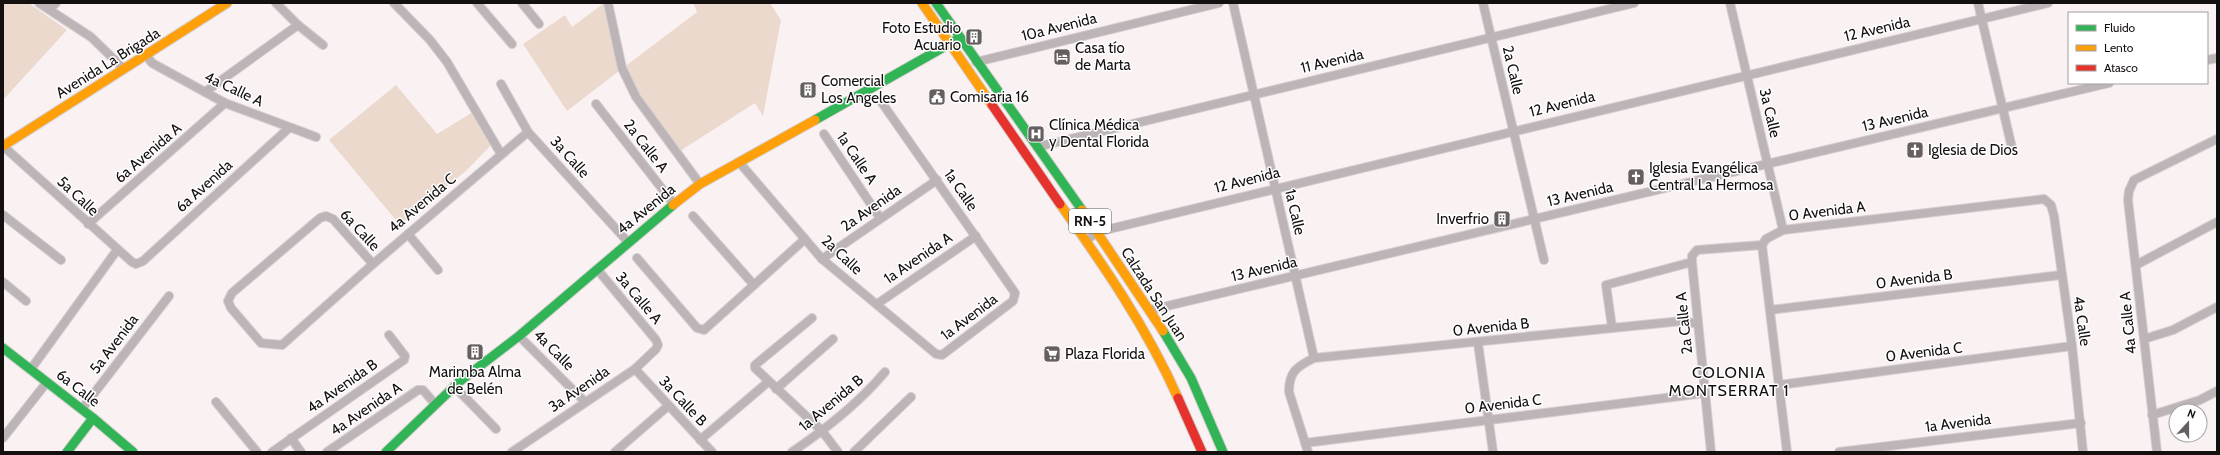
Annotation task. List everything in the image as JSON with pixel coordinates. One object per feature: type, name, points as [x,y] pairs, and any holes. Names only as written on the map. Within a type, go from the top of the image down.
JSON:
[{"type":"main road","name":"Avenida La Brigada","points":[[3,146],[227,3]]},
{"type":"main road","name":"Calzada San Juan","points":[[922,3],[967,71],[1124,296],[1168,375],[1202,452]]},
{"type":"main road","name":"Calzada San Juan","points":[[936,3],[1150,310],[1191,378],[1223,452]]},
{"type":"main road","name":"4a Avenida","points":[[386,452],[459,382],[519,336],[628,242],[700,184],[960,38]]},
{"type":"main road","points":[[967,71],[991,82]]},
{"type":"main road","points":[[1147,339],[1158,341],[1169,352],[1179,370],[1191,378]]},
{"type":"main road","name":"6a Calle","points":[[3,348],[82,409],[133,452]]},
{"type":"main road","points":[[67,452],[93,418]]},
{"type":"street","points":[[39,3],[91,37],[124,69]]},
{"type":"street","points":[[49,9],[56,3]]},
{"type":"street","points":[[276,3],[298,25],[323,45]]},
{"type":"street","points":[[394,3],[430,40],[447,62],[501,154]]},
{"type":"street","points":[[477,3],[512,44]]},
{"type":"street","points":[[522,3],[539,24]]},
{"type":"street","points":[[608,3],[622,68],[636,97],[700,184]]},
{"type":"street","name":"10a Avenida","points":[[976,62],[1219,3]]},
{"type":"street","name":"1a Calle","points":[[1233,3],[1314,358]]},
{"type":"street","name":"2a Calle","points":[[1483,3],[1544,260]]},
{"type":"street","name":"11 Avenida","points":[[1037,147],[1634,3]]},
{"type":"street","name":"3a Calle","points":[[1730,3],[1783,230]]},
{"type":"street","points":[[1978,3],[2012,148]]},
{"type":"street","name":"12 Avenida","points":[[1086,241],[1097,232],[2048,3]]},
{"type":"street","points":[[205,92],[298,25]]},
{"type":"street","name":"4a Calle A","points":[[146,55],[152,63],[225,103],[316,137]]},
{"type":"street","name":"3a Calle","points":[[501,84],[528,132],[628,242]]},
{"type":"street","name":"13 Avenida","points":[[1150,310],[2106,84]]},
{"type":"street","name":"1a Calle","points":[[880,100],[1015,293],[1015,298]]},
{"type":"street","name":"6a Avenida A","points":[[88,224],[225,103]]},
{"type":"street","name":"2a Calle A","points":[[596,104],[674,204]]},
{"type":"street","name":"6a Avenida","points":[[136,264],[143,261],[289,128]]},
{"type":"street","name":"4a Avenida C","points":[[282,345],[372,264],[528,132]]},
{"type":"street","name":"1a Calle A","points":[[824,134],[880,218]]},
{"type":"street","name":"4a Calle A","points":[[2157,452],[2128,200],[2129,191],[2134,180],[2217,139]]},
{"type":"street","name":"5a Calle","points":[[3,146],[117,250],[136,264]]},
{"type":"street","name":"2a Calle","points":[[739,162],[822,259],[938,355]]},
{"type":"street","name":"2a Avenida","points":[[822,259],[937,180]]},
{"type":"street","name":"0 Avenida A","points":[[1762,245],[1766,239],[1783,230],[2044,199]]},
{"type":"street","name":"4a Calle","points":[[2044,199],[2051,206],[2054,216],[2072,346],[2084,452]]},
{"type":"street","points":[[3,215],[61,260]]},
{"type":"street","name":"6a Calle","points":[[282,345],[261,343],[232,308],[228,301],[232,293],[320,218],[326,216],[333,219],[372,264]]},
{"type":"street","points":[[693,216],[754,285]]},
{"type":"street","points":[[2136,265],[2217,222]]},
{"type":"street","points":[[408,234],[438,270]]},
{"type":"street","name":"1a Avenida A","points":[[877,304],[976,236]]},
{"type":"street","points":[[637,258],[700,330],[704,330],[805,239]]},
{"type":"street","points":[[1612,327],[1606,285],[1692,262],[1692,256],[1697,250],[1762,245],[1787,452]]},
{"type":"street","points":[[30,369],[117,250]]},
{"type":"street","name":"2a Calle A","points":[[1692,262],[1711,452]]},
{"type":"street","name":"3a Calle A","points":[[597,269],[656,340],[658,345]]},
{"type":"street","name":"0 Avenida B","points":[[1770,310],[2061,275]]},
{"type":"street","points":[[3,282],[26,301]]},
{"type":"street","name":"5a Avenida","points":[[82,409],[169,296]]},
{"type":"street","name":"1a Avenida","points":[[938,355],[948,350],[1015,298]]},
{"type":"street","points":[[2144,339],[2173,330],[2217,307]]},
{"type":"street","points":[[812,318],[755,365],[754,368],[822,431],[838,452]]},
{"type":"street","name":"0 Avenida B","points":[[1305,443],[1289,392],[1292,373],[1301,364],[1314,358],[1612,327],[1682,321],[1698,324]]},
{"type":"street","name":"4a Avenida B","points":[[272,452],[404,360],[405,356],[389,335]]},
{"type":"street","name":"4a Calle","points":[[519,336],[585,402]]},
{"type":"street","points":[[776,389],[833,339]]},
{"type":"street","points":[[1478,342],[1493,452]]},
{"type":"street","name":"3a Avenida","points":[[512,452],[635,369],[656,349],[658,345]]},
{"type":"street","name":"0 Avenida C","points":[[1779,385],[2072,346]]},
{"type":"street","name":"3a Calle B","points":[[635,369],[712,452]]},
{"type":"street","name":"1a Avenida B","points":[[792,452],[822,431],[869,391],[885,372]]},
{"type":"street","points":[[3,438],[47,382]]},
{"type":"street","points":[[700,440],[768,382]]},
{"type":"street","points":[[455,387],[496,429]]},
{"type":"street","name":"4a Avenida A","points":[[327,452],[421,389],[435,404]]},
{"type":"street","points":[[2152,415],[2200,400],[2217,391]]},
{"type":"street","name":"0 Avenida C","points":[[1305,443],[1705,393]]},
{"type":"street","points":[[854,452],[911,397]]},
{"type":"street","points":[[216,402],[257,452]]},
{"type":"street","points":[[615,452],[668,406]]},
{"type":"street","points":[[3,422],[10,428]]},
{"type":"street","name":"1a Avenida","points":[[1839,452],[2081,423]]},
{"type":"street","points":[[291,438],[301,452]]},
{"type":"street","points":[[1305,443],[1308,452]]},
{"type":"shaded area","points":[[3,3],[29,3],[67,30],[3,100]]},
{"type":"shaded area","points":[[604,3],[607,3],[623,68],[567,111],[523,44],[565,15],[572,27]]},
{"type":"shaded area","points":[[693,3],[770,3],[781,20],[763,116],[755,103],[677,153],[623,68],[697,12]]},
{"type":"shaded area","points":[[396,85],[437,134],[473,112],[492,144],[467,170],[400,225],[329,140]]},
{"type":"traffic: fast","points":[[936,3],[1082,210]]},
{"type":"traffic: fast","points":[[815,120],[958,39]]},
{"type":"traffic: fast","points":[[386,452],[459,382],[519,336],[673,205]]},
{"type":"traffic: fast","points":[[1163,331],[1191,378],[1223,452]]},
{"type":"traffic: fast","points":[[3,348],[93,418],[133,452]]},
{"type":"traffic: fast","points":[[67,452],[93,418]]},
{"type":"traffic: slow","points":[[3,146],[227,3]]},
{"type":"traffic: slow","points":[[922,3],[992,105]]},
{"type":"traffic: slow","points":[[673,205],[700,184],[815,120]]},
{"type":"traffic: slow","points":[[1060,204],[1093,251],[1139,322],[1178,398]]},
{"type":"traffic: slow","points":[[1082,210],[1163,331]]},
{"type":"traffic: jam","points":[[992,105],[1060,204]]},
{"type":"traffic: jam","points":[[1178,398],[1202,452]]},
{"type":"place","name":"Foto Estudio Acuario","points":[[974,37]]},
{"type":"place","name":"Casa tío de Marta","points":[[1062,57]]},
{"type":"place","name":"Comercial Los Angeles","points":[[808,90]]},
{"type":"place","name":"Comisaria 16","points":[[937,97]]},
{"type":"place","name":"Clínica Médica y Dental Florida","points":[[1036,134]]},
{"type":"place","name":"Iglesia de Dios","points":[[1915,150]]},
{"type":"place","name":"Iglesia Evangélica Central La Hermosa","points":[[1636,177]]},
{"type":"place","name":"Inverfrio","points":[[1502,219]]},
{"type":"place","name":"Marimba Alma de Belén","points":[[475,352]]},
{"type":"place","name":"Plaza Florida","points":[[1052,354]]},
{"type":"district","name":"COLONIA MONTSERRAT 1","points":[[1729,381]]}]
